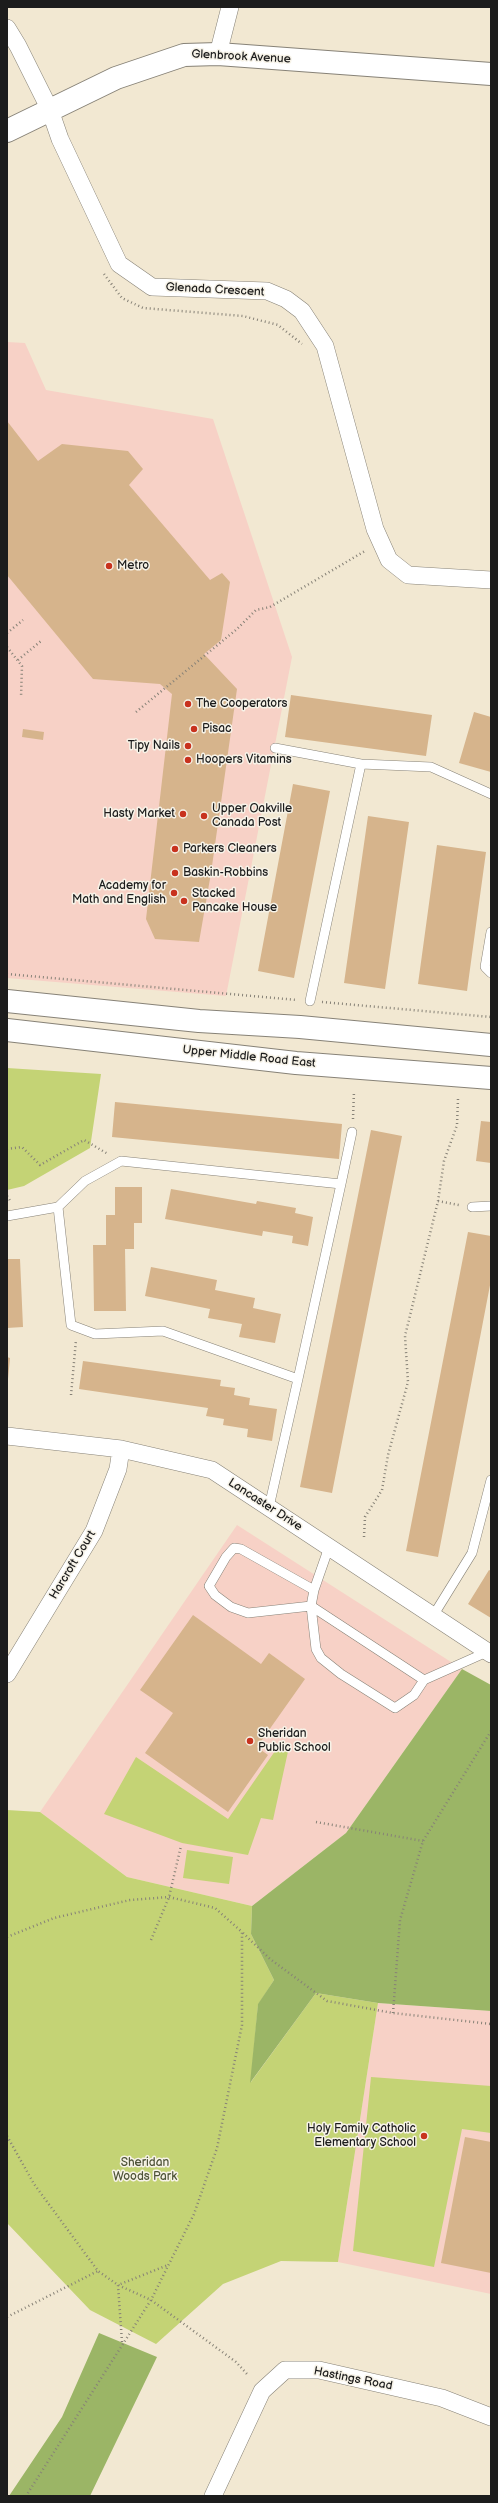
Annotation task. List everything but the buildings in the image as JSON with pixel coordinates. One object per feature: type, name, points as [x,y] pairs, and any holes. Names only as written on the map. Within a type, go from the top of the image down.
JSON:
[{"type":"main road","name":"Glenbrook Avenue","points":[[7,131],[116,78],[184,55],[218,54],[491,74]]},
{"type":"main road","points":[[7,1001],[199,1021],[491,1044]]},
{"type":"main road","name":"Upper Middle Road East","points":[[7,1030],[296,1063],[491,1078]]},
{"type":"street","points":[[218,54],[230,7]]},
{"type":"street","name":"Glenada Crescent","points":[[7,28],[18,46],[50,110],[60,139],[119,264],[134,277],[152,288],[267,291],[286,299],[302,311],[325,346],[375,529],[389,560],[408,575],[491,580]]},
{"type":"street","name":"Lancaster Drive","points":[[7,1436],[122,1449],[212,1470],[489,1653]]},
{"type":"street","name":"Harcroft Court","points":[[7,1674],[94,1532],[118,1469],[122,1449]]},
{"type":"street","name":"Hastings Road","points":[[213,2496],[262,2391],[285,2370],[319,2370],[442,2398],[491,2417]]},
{"type":"lane","points":[[275,748],[361,764],[431,767],[491,794]]},
{"type":"lane","points":[[310,1001],[361,764]]},
{"type":"lane","points":[[491,932],[485,967],[491,973]]},
{"type":"lane","points":[[269,1507],[352,1132]]},
{"type":"lane","points":[[7,1216],[58,1207],[85,1181],[121,1161],[341,1184]]},
{"type":"lane","points":[[472,1207],[491,1206]]},
{"type":"lane","points":[[58,1207],[71,1326],[95,1334],[163,1331],[298,1380]]},
{"type":"lane","points":[[433,1616],[472,1553],[491,1480]]},
{"type":"lane","points":[[329,1547],[314,1590],[311,1606],[316,1649],[321,1658],[341,1674],[395,1708],[414,1695],[424,1680],[489,1653]]},
{"type":"lane","points":[[314,1590],[241,1549],[234,1548],[226,1556],[209,1586],[215,1595],[231,1607],[248,1613],[311,1606],[424,1680]]},
{"type":"path","points":[[103,272],[122,298],[142,308],[244,316],[278,325],[307,348]]},
{"type":"path","points":[[136,712],[237,629],[256,610],[270,607],[366,552],[364,545]]},
{"type":"path","points":[[7,633],[23,620]]},
{"type":"path","points":[[18,660],[40,641]]},
{"type":"path","points":[[7,647],[8,652],[18,660],[22,666],[21,697]]},
{"type":"path","points":[[7,974],[491,1017]]},
{"type":"path","points":[[352,1132],[354,1091]]},
{"type":"path","points":[[364,1537],[365,1517],[382,1490],[388,1455],[408,1382],[405,1336],[438,1202],[444,1161],[456,1125],[458,1099]]},
{"type":"path","points":[[7,1149],[22,1147],[40,1165],[84,1140],[121,1161]]},
{"type":"path","points":[[438,1202],[472,1207]]},
{"type":"path","points":[[71,1395],[74,1355],[79,1328]]},
{"type":"path","points":[[393,2013],[400,1920],[423,1841],[491,1730]]},
{"type":"path","points":[[316,1822],[423,1841]]},
{"type":"path","points":[[151,1940],[169,1897],[181,1846]]},
{"type":"path","points":[[7,1937],[54,1918],[130,1900],[169,1897],[215,1908],[270,1959],[328,2001],[393,2013],[491,2024]]},
{"type":"path","points":[[26,2496],[122,2343],[152,2300],[194,2214],[217,2148],[242,2024],[242,1932]]},
{"type":"path","points":[[7,2136],[34,2184],[98,2271],[118,2285],[152,2300],[236,2362],[247,2374]]},
{"type":"path","points":[[118,2285],[168,2265]]},
{"type":"path","points":[[7,2317],[98,2271]]},
{"type":"path","points":[[118,2285],[122,2343]]},
{"type":"shaded area","points":[[7,342],[25,343],[46,390],[213,419],[292,657],[226,996],[7,978]]},
{"type":"shaded area","name":"Sheridan Public School","points":[[237,1525],[462,1669],[346,1833],[252,1906],[127,1877],[40,1812]]},
{"type":"shaded area","name":"Holy Family Catholic Elementary School","points":[[378,2003],[491,2011],[491,2294],[338,2262]]},
{"type":"green space","points":[[7,1068],[101,1074],[90,1148],[24,1186],[7,1190]]},
{"type":"green space","points":[[462,1669],[491,1685],[491,2011],[378,2003],[316,1993],[250,2083],[258,2004],[274,1980],[251,1934],[252,1906],[346,1833]]},
{"type":"green space","points":[[282,1741],[289,1747],[273,1820],[261,1818],[248,1855],[182,1843],[104,1814],[136,1757],[228,1819]]},
{"type":"green space","name":"Sheridan Woods Park","points":[[7,1810],[40,1812],[127,1877],[252,1906],[251,1934],[274,1980],[258,2005],[251,2082],[316,1993],[378,2003],[338,2262],[281,2261],[223,2284],[156,2344],[90,2310],[7,2223]]},
{"type":"green space","points":[[187,1850],[233,1857],[229,1884],[183,1878]]},
{"type":"green space","points":[[371,2077],[491,2086],[491,2133],[462,2129],[434,2267],[353,2251]]},
{"type":"green space","points":[[99,2333],[157,2357],[90,2496],[9,2496],[62,2417]]},
{"type":"place","name":"Metro","points":[[109,566]]},
{"type":"place","name":"The Cooperators","points":[[188,704]]},
{"type":"place","name":"Pisac","points":[[194,729]]},
{"type":"place","name":"Tipy Nails","points":[[188,746]]},
{"type":"place","name":"Hoopers Vitamins","points":[[188,760]]},
{"type":"place","name":"Hasty Market","points":[[183,814]]},
{"type":"place","name":"Upper Oakville Canada Post","points":[[204,816]]},
{"type":"place","name":"Parkers Cleaners","points":[[175,849]]},
{"type":"place","name":"Baskin-Robbins","points":[[175,873]]},
{"type":"place","name":"Academy for Math and English","points":[[174,893]]},
{"type":"place","name":"Stacked Pancake House","points":[[184,901]]},
{"type":"place","name":"Sheridan Public School","points":[[250,1741]]},
{"type":"place","name":"Holy Family Catholic Elementary School","points":[[424,2136]]}]
